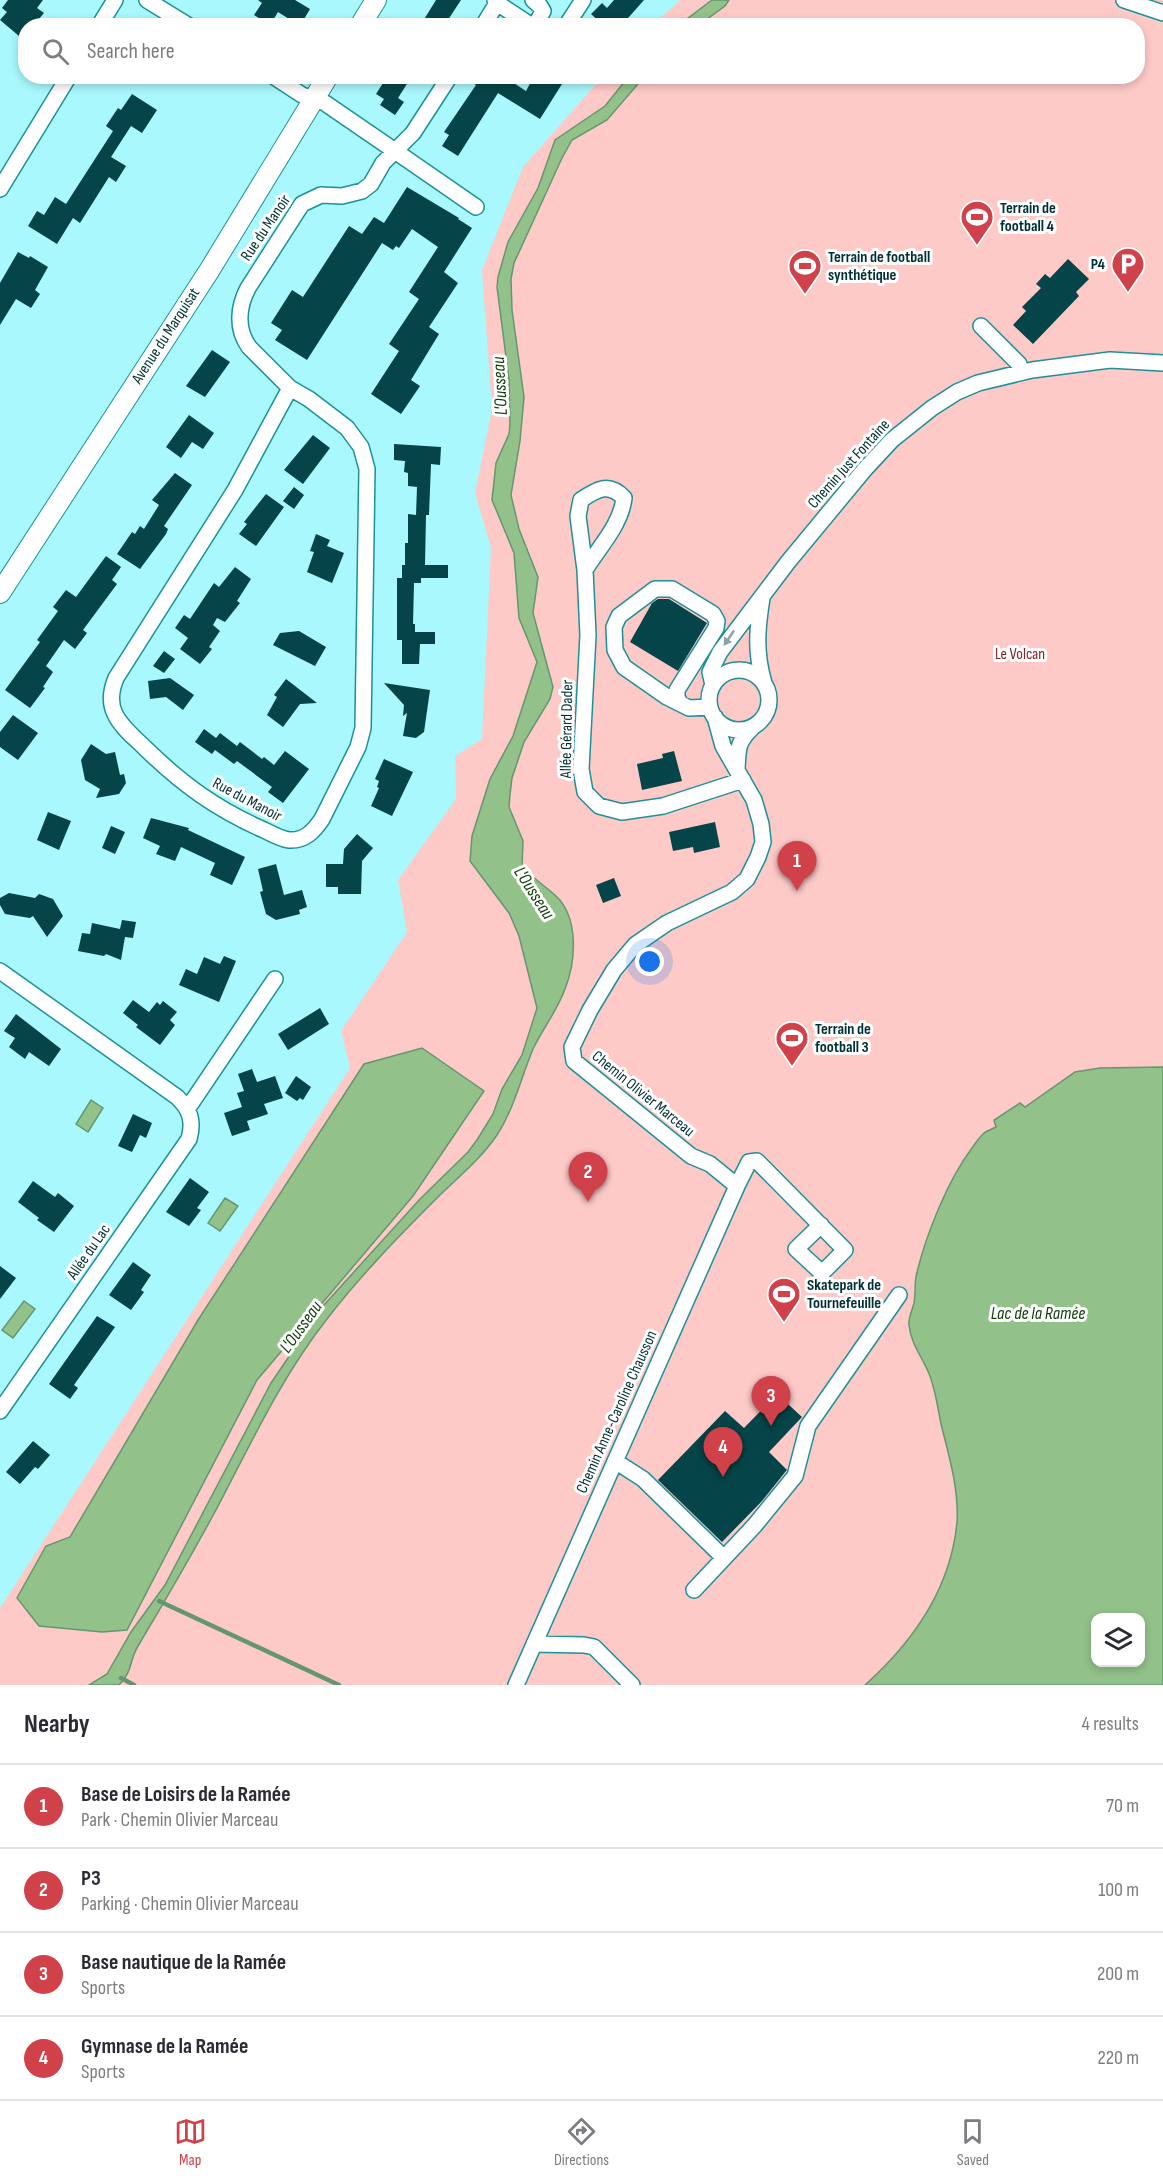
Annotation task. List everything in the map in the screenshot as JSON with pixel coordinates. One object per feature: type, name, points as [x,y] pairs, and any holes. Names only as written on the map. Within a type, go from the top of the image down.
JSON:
[{"type":"main road","points":[[365,18],[376,0]]},
{"type":"main road","name":"Avenue du Marquisat","points":[[0,593],[208,270],[323,84]]},
{"type":"street","points":[[104,18],[115,0]]},
{"type":"street","points":[[147,0],[176,18]]},
{"type":"street","points":[[533,0],[543,11],[538,18]]},
{"type":"street","points":[[571,18],[583,0]]},
{"type":"street","points":[[1124,0],[1163,13]]},
{"type":"street","points":[[487,18],[496,2],[521,18]]},
{"type":"street","points":[[0,189],[64,84]]},
{"type":"street","points":[[287,84],[341,113],[476,207]]},
{"type":"street","name":"Rue du Manoir","points":[[290,388],[235,490],[116,678],[111,695],[113,708],[120,722],[174,776],[222,810],[251,825],[290,840],[306,837],[315,830],[358,747],[363,728],[367,470],[361,447],[347,428],[309,399],[290,388],[244,340],[238,319],[242,298],[302,204],[321,195],[352,195],[371,184],[383,163],[413,133],[445,84]]},
{"type":"street","points":[[981,326],[1019,364],[1020,372]]},
{"type":"street","name":"Chemin Just Fontaine","points":[[713,685],[710,672],[712,665],[734,631],[865,469],[911,423],[957,392],[978,383],[1020,372],[1089,361],[1163,363]]},
{"type":"street","name":"Allée Gérard Dader","points":[[585,570],[618,521],[623,509],[624,498],[617,490],[605,488],[591,493],[581,500],[578,516],[585,570],[588,635],[581,769],[585,792],[599,806],[622,812],[663,806],[740,775]]},
{"type":"street","points":[[680,704],[677,690],[716,628],[717,621],[713,614],[672,589],[655,589],[619,615],[614,627],[615,650],[624,667],[680,704],[712,712],[728,728],[753,727]]},
{"type":"street","name":"Chemin Just Fontaine","points":[[762,598],[756,641],[764,683]]},
{"type":"street","points":[[712,712],[710,693],[713,685],[726,674],[742,670],[758,677],[764,683],[769,695],[768,707],[760,722],[743,736],[738,745],[740,775]]},
{"type":"street","name":"Chemin Olivier Marceau","points":[[712,712],[723,746],[754,800],[761,824],[763,842],[758,857],[747,879],[732,892],[667,923],[635,945],[608,980],[572,1047],[574,1061],[691,1156],[710,1164],[737,1185]]},
{"type":"street","points":[[0,971],[112,1049],[177,1097],[188,1108],[275,979]]},
{"type":"street","name":"Allée du Lac","points":[[0,1411],[189,1138],[192,1129],[188,1108]]},
{"type":"street","name":"Chemin Anne-Caroline Chausson","points":[[516,1685],[749,1162],[757,1161],[821,1225]]},
{"type":"street","points":[[694,1590],[795,1476],[808,1426],[899,1295]]},
{"type":"street","points":[[615,1461],[643,1479],[724,1558]]},
{"type":"street","points":[[534,1644],[594,1647],[632,1685]]},
{"type":"green space","name":"Le Volcan","points":[[680,0],[1163,0],[1163,1685],[0,1685],[0,1608],[350,1068],[341,1031],[407,932],[398,880],[456,799],[455,756],[482,739],[491,548],[475,493],[492,409],[482,270],[523,167],[596,84],[1145,84],[1145,18],[661,18]]},
{"type":"water","points":[[712,0],[729,0],[725,6],[709,18],[688,18]]},
{"type":"water","name":"L'Ousseau","points":[[623,84],[638,84],[607,120],[572,140],[514,263],[511,279],[512,310],[524,397],[520,441],[511,495],[519,529],[538,577],[533,613],[553,687],[550,699],[524,742],[512,778],[509,807],[523,841],[522,867],[556,896],[569,916],[573,953],[569,978],[558,1005],[533,1049],[513,1104],[491,1144],[366,1272],[311,1341],[267,1412],[207,1527],[135,1651],[127,1675],[119,1685],[89,1685],[107,1674],[131,1632],[165,1585],[271,1383],[324,1305],[420,1199],[468,1152],[493,1114],[502,1089],[522,1055],[537,1008],[519,936],[509,913],[470,861],[472,836],[490,779],[513,736],[537,662],[519,618],[514,553],[492,500],[496,463],[509,434],[510,424],[509,380],[497,287],[508,242],[538,188],[555,140],[605,106]]},
{"type":"water","name":"L'Ousseau","points":[[422,1048],[484,1091],[413,1196],[257,1380],[127,1630],[102,1632],[39,1626],[17,1598],[46,1546],[70,1537],[198,1320],[364,1064]]},
{"type":"water","name":"Lac de la Ramée","points":[[1163,1067],[1163,1685],[865,1685],[899,1651],[927,1612],[947,1569],[957,1522],[955,1485],[934,1390],[910,1333],[910,1317],[921,1256],[932,1224],[955,1175],[982,1135],[996,1127],[994,1120],[1020,1103],[1025,1107],[1075,1072],[1100,1068]]},
{"type":"water","points":[[91,1100],[103,1108],[88,1132],[76,1124]]},
{"type":"water","points":[[225,1198],[238,1206],[220,1231],[208,1223]]},
{"type":"water","points":[[24,1301],[35,1309],[13,1338],[2,1330]]},
{"type":"building","points":[[8,0],[43,0],[37,8],[44,13],[40,18],[18,18],[18,35],[0,20],[7,12],[2,8]]},
{"type":"building","points":[[258,0],[295,0],[310,9],[305,18],[287,18],[278,12],[274,18],[259,18],[254,15],[262,3]]},
{"type":"building","points":[[436,0],[461,0],[449,18],[425,18]]},
{"type":"building","points":[[614,0],[644,0],[628,18],[595,18],[591,14],[602,3],[607,8]]},
{"type":"building","points":[[382,84],[407,84],[398,98],[404,102],[395,115],[380,105],[384,99],[376,94]]},
{"type":"building","points":[[474,84],[515,84],[526,91],[530,84],[562,84],[540,119],[498,93],[458,156],[442,146],[449,135],[444,132],[476,85]]},
{"type":"building","points":[[132,94],[157,110],[142,133],[131,126],[111,157],[126,166],[116,182],[109,177],[80,223],[73,218],[57,244],[28,226],[37,211],[44,215],[55,197],[66,204],[113,131],[106,126],[118,108],[121,110]]},
{"type":"building","points":[[407,187],[472,228],[444,272],[458,283],[429,327],[439,334],[411,380],[420,386],[401,414],[371,394],[399,351],[389,344],[419,299],[409,292],[438,247],[412,229],[399,248],[396,246],[393,250],[382,243],[307,360],[275,340],[282,330],[271,323],[292,290],[303,297],[349,226],[362,234],[374,217],[384,223]]},
{"type":"building","points":[[18,252],[48,267],[35,290],[40,294],[31,308],[16,299],[0,325],[0,283]]},
{"type":"building","points":[[1068,259],[1089,279],[1076,292],[1079,296],[1033,344],[1013,325],[1026,311],[1022,307],[1041,288],[1036,284],[1045,274],[1050,278]]},
{"type":"building","points":[[212,350],[230,362],[205,397],[186,386]]},
{"type":"building","points":[[189,415],[214,433],[203,449],[192,442],[181,458],[166,447]]},
{"type":"building","points":[[313,435],[330,448],[303,484],[284,470]]},
{"type":"building","points":[[394,444],[441,447],[440,465],[431,464],[429,515],[426,515],[425,565],[448,565],[448,578],[421,578],[421,583],[414,583],[413,624],[415,624],[415,632],[435,632],[435,644],[420,644],[419,664],[402,664],[402,640],[397,640],[397,578],[402,578],[402,565],[405,565],[408,514],[416,515],[417,487],[408,486],[408,473],[404,472],[405,461],[394,460]]},
{"type":"building","points":[[175,473],[192,485],[164,526],[168,529],[166,534],[140,569],[117,554],[132,532],[135,534],[140,526],[144,529],[159,505],[152,500]]},
{"type":"building","points":[[294,487],[304,495],[294,509],[283,501]]},
{"type":"building","points":[[266,494],[284,507],[256,546],[239,534],[247,524],[244,522]]},
{"type":"building","points":[[316,534],[330,540],[327,546],[344,553],[332,583],[307,572],[314,552],[310,551]]},
{"type":"building","points":[[106,556],[121,567],[112,580],[117,584],[83,630],[87,633],[75,649],[64,640],[46,666],[53,672],[43,687],[45,688],[30,708],[5,690],[40,642],[37,640],[58,611],[53,607],[66,590],[76,597]]},
{"type":"building","points":[[235,567],[251,579],[237,601],[240,603],[225,622],[217,618],[213,625],[220,631],[209,647],[212,649],[200,664],[180,649],[188,638],[175,628],[184,615],[190,619],[214,583],[219,587]]},
{"type":"building","points":[[658,599],[669,599],[707,623],[678,671],[630,642],[652,603]]},
{"type":"building","points":[[299,631],[326,647],[315,666],[273,645],[280,633]]},
{"type":"building","points":[[164,651],[175,659],[164,673],[153,666]]},
{"type":"building","points":[[170,678],[194,695],[183,710],[166,697],[150,699],[148,681]]},
{"type":"building","points":[[286,679],[317,703],[300,704],[283,727],[267,715],[277,697],[274,695]]},
{"type":"building","points":[[384,683],[430,690],[424,732],[416,738],[403,736],[407,713],[403,716],[404,705]]},
{"type":"building","points":[[13,715],[38,733],[18,760],[0,747],[0,732]]},
{"type":"building","points":[[204,729],[216,738],[220,733],[237,746],[240,742],[274,765],[285,751],[309,769],[283,803],[268,792],[272,787],[237,761],[234,764],[215,750],[212,754],[195,742]]},
{"type":"building","points":[[91,744],[106,754],[115,752],[120,775],[124,774],[126,783],[119,794],[96,798],[100,789],[85,780],[81,760]]},
{"type":"building","points":[[674,751],[682,781],[642,790],[637,764],[663,758],[662,754]]},
{"type":"building","points":[[384,759],[413,772],[392,816],[371,806],[379,788],[377,787],[379,781],[375,779]]},
{"type":"building","points":[[48,812],[71,821],[59,850],[37,840]]},
{"type":"building","points":[[151,818],[189,828],[188,830],[245,857],[232,885],[210,875],[215,863],[181,847],[175,861],[156,854],[160,846],[143,838]]},
{"type":"building","points":[[715,822],[720,847],[694,853],[693,847],[673,851],[669,832]]},
{"type":"building","points":[[111,826],[125,832],[115,854],[102,848]]},
{"type":"building","points":[[357,834],[373,848],[362,861],[361,894],[338,894],[338,887],[326,887],[326,864],[343,864],[344,849]]},
{"type":"building","points":[[276,864],[284,895],[302,890],[307,907],[299,910],[300,914],[276,920],[266,914],[260,892],[263,891],[258,869]]},
{"type":"building","points":[[614,878],[621,896],[603,903],[596,885]]},
{"type":"building","points":[[9,893],[35,898],[39,894],[53,899],[63,916],[47,937],[33,916],[30,918],[5,914],[0,905],[0,898]]},
{"type":"building","points":[[122,920],[136,922],[133,938],[125,937],[121,960],[106,954],[104,956],[78,951],[82,933],[90,934],[92,923],[120,929]]},
{"type":"building","points":[[224,956],[236,961],[219,1002],[179,985],[186,969],[197,974],[204,957],[220,964]]},
{"type":"building","points":[[133,1000],[149,1012],[157,1002],[160,1005],[163,1001],[177,1012],[170,1020],[175,1025],[160,1045],[136,1027],[138,1025],[123,1013]]},
{"type":"building","points":[[320,1008],[329,1024],[288,1050],[278,1034]]},
{"type":"building","points":[[16,1014],[61,1049],[49,1066],[29,1052],[25,1059],[9,1047],[15,1038],[4,1031]]},
{"type":"building","points":[[252,1069],[257,1082],[275,1076],[283,1098],[264,1104],[268,1114],[247,1121],[250,1130],[232,1136],[224,1113],[242,1107],[237,1093],[244,1091],[238,1074]]},
{"type":"building","points":[[296,1076],[311,1087],[303,1100],[300,1098],[297,1101],[285,1093]]},
{"type":"building","points":[[133,1114],[152,1123],[146,1138],[140,1135],[132,1152],[118,1146]]},
{"type":"building","points":[[190,1178],[209,1192],[197,1208],[201,1210],[189,1226],[166,1212]]},
{"type":"building","points":[[33,1181],[55,1197],[58,1193],[74,1206],[54,1232],[18,1202]]},
{"type":"building","points":[[133,1262],[151,1275],[141,1290],[144,1292],[131,1310],[109,1295]]},
{"type":"building","points":[[0,1266],[16,1278],[0,1299]]},
{"type":"building","points":[[97,1316],[115,1327],[74,1385],[78,1388],[70,1399],[49,1384]]},
{"type":"building","points":[[777,1394],[802,1417],[769,1452],[787,1470],[762,1501],[722,1542],[658,1480],[725,1411],[744,1428]]},
{"type":"building","points":[[33,1441],[50,1455],[20,1484],[6,1472]]},
{"type":"waterway","points":[[159,1601],[339,1685]]},
{"type":"waterway","points":[[121,1678],[134,1685]]},
{"type":"place","name":"Terrain de football 4","points":[[977,246]]},
{"type":"place","name":"P4","points":[[1128,293]]},
{"type":"place","name":"Terrain de football synthétique","points":[[805,295]]},
{"type":"place","name":"Base de Loisirs de la Ramée","points":[[797,891]]},
{"type":"place","name":"Terrain de football 3","points":[[792,1067]]},
{"type":"place","name":"P3","points":[[588,1202]]},
{"type":"place","name":"Skatepark de Tournefeuille","points":[[784,1323]]},
{"type":"place","name":"Base nautique de la Ramée","points":[[771,1426]]},
{"type":"place","name":"Gymnase de la Ramée","points":[[723,1477]]}]
